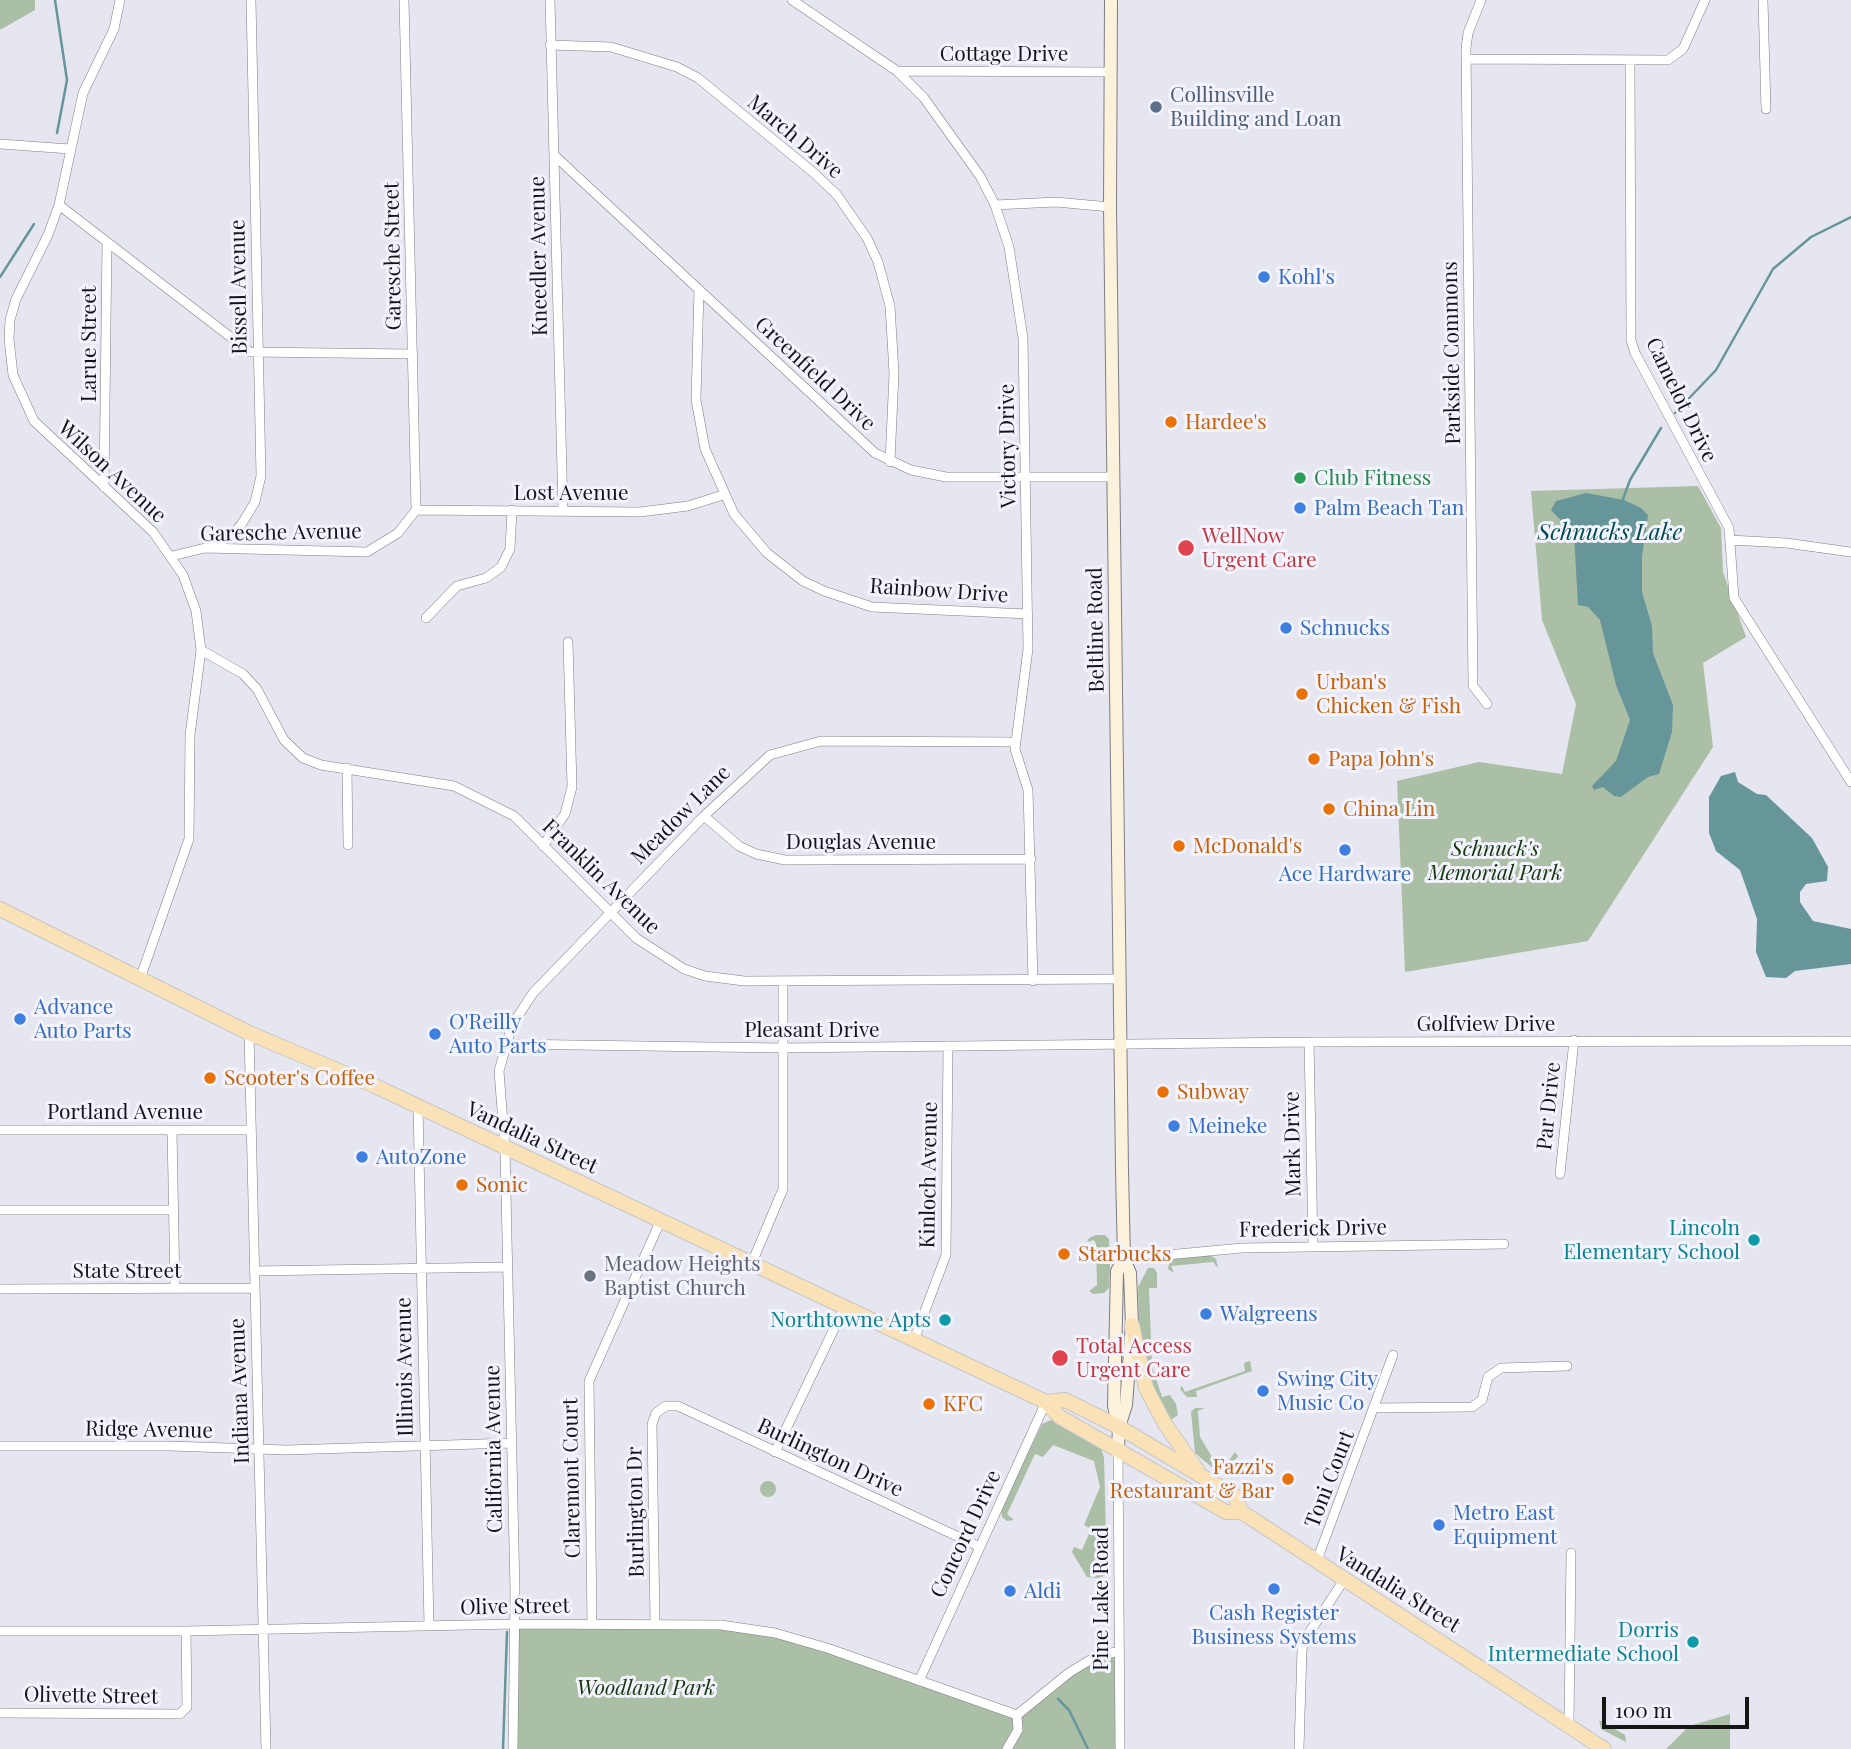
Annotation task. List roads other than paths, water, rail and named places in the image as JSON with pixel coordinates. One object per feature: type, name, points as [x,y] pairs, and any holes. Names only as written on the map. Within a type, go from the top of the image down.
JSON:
[{"type":"main road","name":"Beltline Road","points":[[1111,0],[1110,207],[1120,1043],[1124,1259],[1130,1273],[1132,1325],[1126,1405],[1119,1427],[1118,1448]]},
{"type":"main road","name":"Vandalia Street","points":[[0,909],[249,1033],[418,1107],[1046,1402],[1060,1417],[1226,1512],[1241,1512],[1604,1749]]},
{"type":"main road","name":"Beltline Road","points":[[1119,1427],[1114,1406],[1117,1271],[1124,1259]]},
{"type":"main road","points":[[1132,1325],[1146,1388],[1165,1424],[1202,1477]]},
{"type":"main road","name":"Vandalia Street","points":[[1046,1402],[1065,1400],[1119,1427],[1235,1496],[1241,1512]]},
{"type":"street","name":"Wilson Avenue","points":[[120,0],[114,30],[83,93],[59,205],[48,235],[24,278],[11,315],[9,355],[26,408],[42,430],[153,532],[172,556],[193,602],[201,650],[190,735],[189,839],[140,979]]},
{"type":"street","name":"Bissell Avenue","points":[[205,548],[230,537],[241,525],[259,490],[251,0]]},
{"type":"street","name":"Garesche Street","points":[[404,0],[416,510]]},
{"type":"street","name":"Kneedler Avenue","points":[[550,0],[563,510]]},
{"type":"street","name":"Victory Drive","points":[[792,0],[897,71],[945,123],[995,205],[1009,247],[1021,309],[1028,614],[1027,676],[1015,742],[1028,790],[1033,981]]},
{"type":"street","name":"Parkside Commons","points":[[1481,0],[1468,33],[1467,59],[1473,686],[1487,704]]},
{"type":"street","points":[[1467,59],[1668,60],[1680,54],[1705,0]]},
{"type":"street","points":[[1763,0],[1766,109]]},
{"type":"street","name":"March Drive","points":[[550,44],[586,45],[632,52],[688,73],[814,173],[837,195],[867,238],[878,262],[890,306],[894,373],[890,462]]},
{"type":"street","name":"Camelot Drive","points":[[1630,60],[1631,340],[1641,365],[1729,528],[1734,598],[1851,782]]},
{"type":"street","name":"Cottage Drive","points":[[897,71],[1110,72]]},
{"type":"street","points":[[0,144],[70,149]]},
{"type":"street","name":"Greenfield Drive","points":[[554,155],[859,441],[890,462],[911,470],[946,477],[1113,477]]},
{"type":"street","points":[[995,205],[1056,202],[1110,207]]},
{"type":"street","points":[[59,205],[250,352],[258,355],[413,355]]},
{"type":"street","name":"Larue Street","points":[[104,487],[107,243]]},
{"type":"street","name":"Rainbow Drive","points":[[699,289],[695,358],[697,412],[705,449],[723,495],[734,514],[767,553],[803,581],[845,600],[872,607],[914,611],[1028,614]]},
{"type":"street","points":[[0,309],[11,315]]},
{"type":"street","name":"Lost Avenue","points":[[416,510],[664,510],[723,495]]},
{"type":"street","name":"Garesche Avenue","points":[[172,556],[205,548],[367,552],[398,533],[416,510]]},
{"type":"street","points":[[426,618],[457,586],[486,578],[501,567],[510,549],[512,510]]},
{"type":"street","points":[[1730,540],[1786,543],[1851,552]]},
{"type":"street","points":[[543,846],[565,814],[572,787],[568,642]]},
{"type":"street","name":"Franklin Avenue","points":[[201,650],[230,664],[257,689],[293,750],[315,763],[435,781],[472,793],[514,816],[649,950],[684,969],[727,980],[783,982],[1120,979]]},
{"type":"street","name":"Meadow Lane","points":[[505,1149],[499,1071],[512,1025],[533,993],[704,816],[770,755],[805,743],[1015,742]]},
{"type":"street","points":[[347,768],[348,845]]},
{"type":"street","name":"Douglas Avenue","points":[[704,816],[739,846],[756,854],[785,860],[1031,859]]},
{"type":"street","points":[[751,1265],[783,1189],[783,982]]},
{"type":"street","name":"Indiana Avenue","points":[[249,1033],[267,1749]]},
{"type":"street","name":"Par Drive","points":[[1560,1174],[1574,1040]]},
{"type":"street","name":"Golfview Drive","points":[[1120,1043],[1851,1041]]},
{"type":"street","name":"Mark Drive","points":[[1308,1042],[1313,1245]]},
{"type":"street","name":"Pleasant Drive","points":[[505,1044],[783,1048],[1120,1043]]},
{"type":"street","name":"Kinloch Avenue","points":[[914,1340],[946,1255],[948,1046]]},
{"type":"street","name":"Illinois Avenue","points":[[418,1107],[429,1626]]},
{"type":"street","name":"Portland Avenue","points":[[0,1130],[251,1130]]},
{"type":"street","points":[[172,1130],[175,1289]]},
{"type":"street","name":"California Avenue","points":[[505,1149],[516,1624],[513,1749]]},
{"type":"street","points":[[0,1210],[173,1210]]},
{"type":"street","name":"Claremont Court","points":[[592,1623],[589,1381],[660,1222]]},
{"type":"street","name":"Frederick Drive","points":[[1124,1259],[1174,1252],[1313,1245],[1504,1244]]},
{"type":"street","points":[[254,1271],[508,1267]]},
{"type":"street","name":"State Street","points":[[0,1289],[254,1288]]},
{"type":"street","points":[[775,1452],[844,1308]]},
{"type":"street","name":"Toni Court","points":[[1316,1563],[1393,1355]]},
{"type":"street","name":"Toni Court","points":[[1375,1408],[1472,1407],[1482,1400],[1488,1377],[1501,1368],[1567,1366]]},
{"type":"street","name":"Concord Drive","points":[[919,1681],[978,1546],[1046,1402]]},
{"type":"street","name":"Burlington Drive","points":[[666,1406],[678,1406],[978,1546]]},
{"type":"street","name":"Burlington Dr","points":[[655,1623],[652,1424],[656,1413],[666,1406]]},
{"type":"street","name":"Ridge Avenue","points":[[0,1446],[259,1449],[424,1448],[512,1443]]},
{"type":"street","name":"Pine Lake Road","points":[[1118,1448],[1120,1749]]},
{"type":"street","points":[[1569,1726],[1571,1553]]},
{"type":"street","points":[[1298,1749],[1302,1648],[1344,1580]]},
{"type":"street","name":"Olive Street","points":[[0,1631],[264,1630],[592,1623],[721,1625],[775,1633],[1017,1716]]},
{"type":"street","name":"Olivette Street","points":[[0,1713],[180,1714],[187,1707],[186,1631]]},
{"type":"street","points":[[1007,1749],[1018,1730],[1017,1716],[1070,1672],[1100,1654],[1119,1652]]},
{"type":"water","name":"Schnucks Lake","points":[[1586,493],[1624,500],[1641,508],[1648,515],[1642,556],[1642,592],[1652,626],[1653,653],[1673,705],[1672,732],[1659,774],[1648,777],[1621,797],[1614,796],[1603,787],[1594,790],[1592,786],[1616,761],[1630,720],[1616,685],[1600,620],[1588,607],[1578,605],[1574,534],[1551,510],[1556,501]]},
{"type":"water","points":[[1735,772],[1738,782],[1757,794],[1766,795],[1812,838],[1828,867],[1827,881],[1806,884],[1800,892],[1800,902],[1813,921],[1851,929],[1851,964],[1795,971],[1786,978],[1766,977],[1756,952],[1757,919],[1740,870],[1716,851],[1709,833],[1709,797],[1721,776]]},
{"type":"waterway","points":[[55,0],[67,80],[57,133]]},
{"type":"waterway","points":[[1675,413],[1716,370],[1773,269],[1811,237],[1851,217]]},
{"type":"waterway","points":[[0,277],[34,224]]},
{"type":"waterway","points":[[1622,502],[1630,480],[1661,428]]},
{"type":"waterway","points":[[503,1749],[507,1632]]},
{"type":"waterway","points":[[1058,1699],[1069,1710],[1088,1749]]},
{"type":"place","name":"Collinsville Building and Loan","points":[[1156,107]]},
{"type":"place","name":"Kohl's","points":[[1264,277]]},
{"type":"place","name":"Hardee's","points":[[1171,422]]},
{"type":"place","name":"Club Fitness","points":[[1300,478]]},
{"type":"place","name":"Palm Beach Tan","points":[[1300,508]]},
{"type":"place","name":"WellNow Urgent Care","points":[[1186,548]]},
{"type":"place","name":"Schnucks","points":[[1286,628]]},
{"type":"place","name":"Urban's Chicken & Fish","points":[[1302,694]]},
{"type":"place","name":"Papa John's","points":[[1314,759]]},
{"type":"place","name":"China Lin","points":[[1329,809]]},
{"type":"place","name":"McDonald's","points":[[1179,846]]},
{"type":"place","name":"Ace Hardware","points":[[1345,850]]},
{"type":"place","name":"Advance Auto Parts","points":[[20,1019]]},
{"type":"place","name":"O'Reilly Auto Parts","points":[[435,1034]]},
{"type":"place","name":"Scooter's Coffee","points":[[210,1078]]},
{"type":"place","name":"Subway","points":[[1163,1092]]},
{"type":"place","name":"Meineke","points":[[1174,1126]]},
{"type":"place","name":"AutoZone","points":[[362,1157]]},
{"type":"place","name":"Sonic","points":[[462,1185]]},
{"type":"place","name":"Lincoln Elementary School","points":[[1754,1240]]},
{"type":"place","name":"Starbucks","points":[[1064,1254]]},
{"type":"place","name":"Meadow Heights Baptist Church","points":[[590,1276]]},
{"type":"place","name":"Walgreens","points":[[1206,1314]]},
{"type":"place","name":"Northtowne Apts","points":[[945,1320]]},
{"type":"place","name":"Total Access Urgent Care","points":[[1060,1358]]},
{"type":"place","name":"Swing City Music Co","points":[[1263,1391]]},
{"type":"place","name":"KFC","points":[[929,1404]]},
{"type":"place","name":"Fazzi's Restaurant & Bar","points":[[1288,1479]]},
{"type":"place","name":"Metro East Equipment","points":[[1439,1525]]},
{"type":"place","name":"Cash Register Business Systems","points":[[1274,1589]]},
{"type":"place","name":"Aldi","points":[[1010,1591]]},
{"type":"place","name":"Dorris Intermediate School","points":[[1693,1642]]},
{"type":"park label","name":"Schnuck's Memorial Park","points":[[1495,861]]},
{"type":"park label","name":"Woodland Park","points":[[646,1688]]}]
